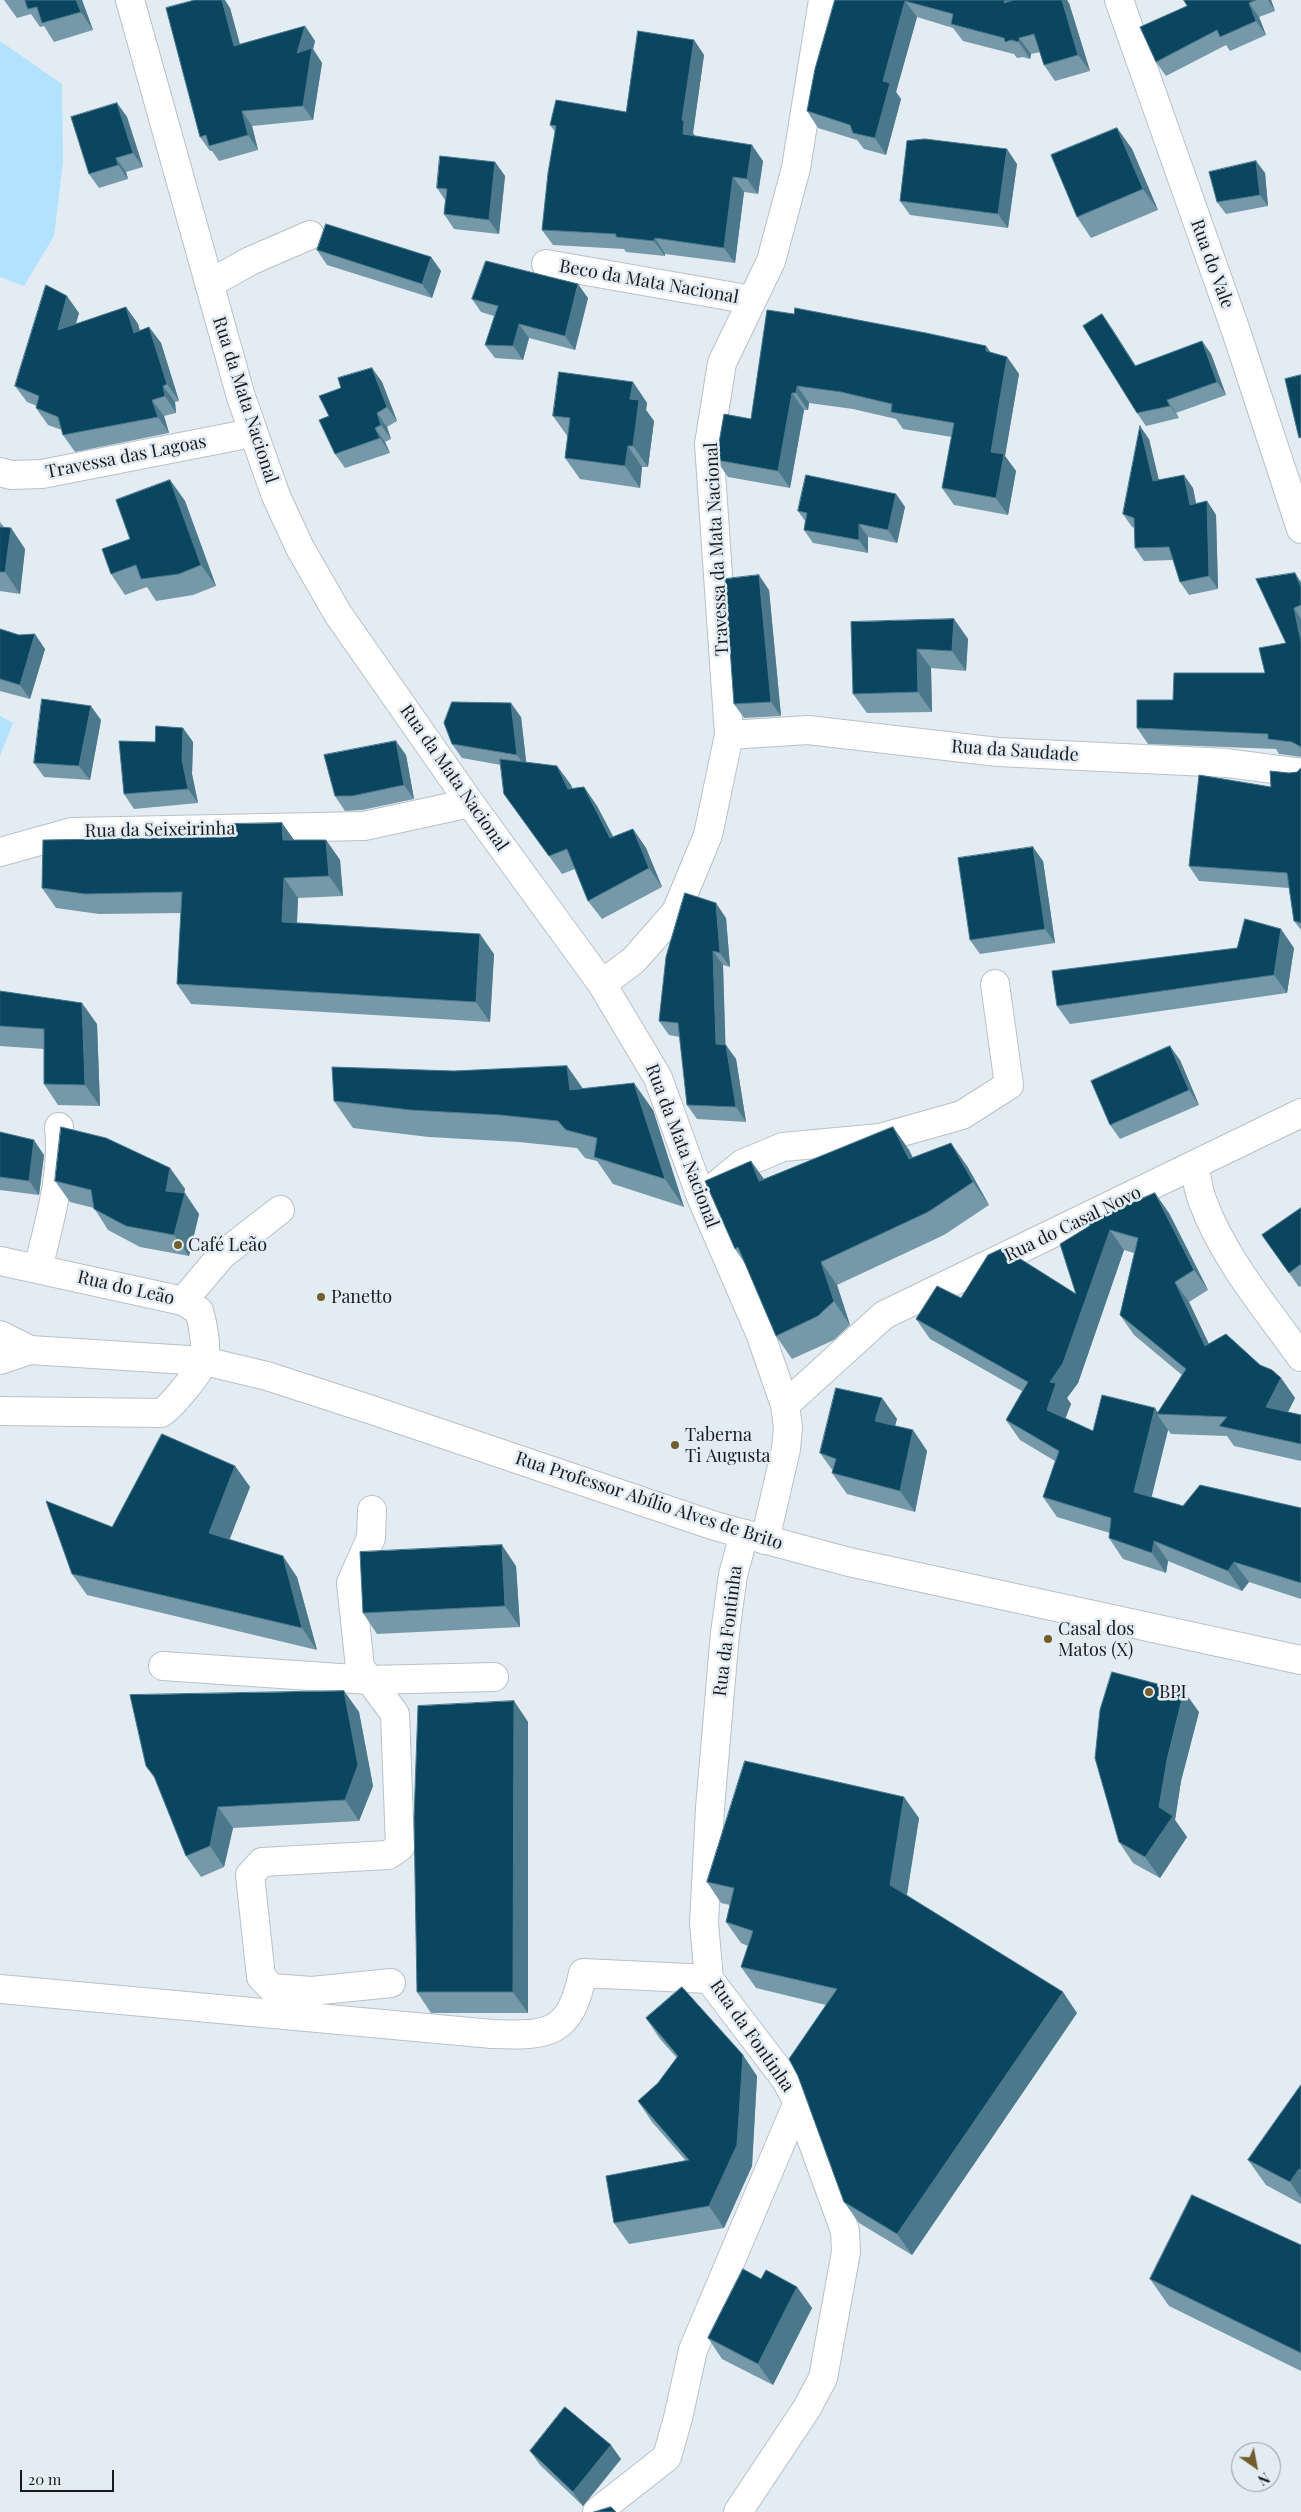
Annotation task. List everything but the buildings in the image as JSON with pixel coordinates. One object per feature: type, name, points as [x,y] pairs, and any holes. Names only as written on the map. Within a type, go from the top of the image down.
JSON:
[{"type":"street","name":"Rua da Mata Nacional","points":[[130,0],[252,433],[276,496],[318,581],[338,614],[470,803],[602,984],[658,1078],[701,1197],[760,1333],[785,1405],[788,1426],[786,1449],[755,1537]]},
{"type":"street","name":"Travessa da Mata Nacional","points":[[602,984],[634,960],[676,912],[708,835],[729,735],[708,444],[722,363],[771,261],[796,168],[823,0]]},
{"type":"street","name":"Rua do Vale","points":[[1120,0],[1236,331],[1301,528]]},
{"type":"street","points":[[209,284],[250,262],[310,236]]},
{"type":"street","name":"Beco da Mata Nacional","points":[[546,264],[752,300]]},
{"type":"street","name":"Travessa das Lagoas","points":[[0,472],[11,475],[42,474],[252,433]]},
{"type":"street","name":"Rua da Saudade","points":[[729,735],[808,730],[998,752],[1227,763],[1301,774]]},
{"type":"street","name":"Rua da Seixeirinha","points":[[0,852],[72,832],[364,826],[470,803]]},
{"type":"street","points":[[701,1197],[742,1164],[784,1147],[880,1138],[962,1115],[1009,1085],[995,984]]},
{"type":"street","name":"Rua do Casal Novo","points":[[785,1405],[884,1315],[1301,1113]]},
{"type":"street","points":[[38,1269],[56,1193],[61,1145],[59,1127]]},
{"type":"street","points":[[1194,1165],[1202,1202],[1219,1235],[1239,1269],[1301,1357]]},
{"type":"street","points":[[183,1301],[222,1255],[280,1210]]},
{"type":"street","name":"Rua do Leão","points":[[0,1261],[183,1301],[199,1311],[204,1329],[204,1361]]},
{"type":"street","name":"Rua Professor Abílio Alves de Brito","points":[[0,1335],[30,1350]]},
{"type":"street","name":"Rua Professor Abílio Alves de Brito","points":[[0,1360],[30,1350],[204,1361],[267,1376],[715,1526],[755,1537],[849,1562],[1301,1660]]},
{"type":"street","points":[[0,1411],[161,1413],[174,1404],[204,1361]]},
{"type":"street","points":[[372,1510],[371,1538],[364,1558],[355,1570],[351,1583],[360,1667],[368,1680],[384,1696],[395,1714],[400,1846],[388,1856],[262,1862],[250,1875],[261,1977],[272,1988],[312,1992],[391,1983]]},
{"type":"street","name":"Rua da Fontinha","points":[[597,2512],[667,2456],[678,2418],[693,2350],[798,2102],[786,2080],[709,1979],[704,1923],[711,1798],[725,1633],[733,1575],[755,1537]]},
{"type":"street","points":[[163,1666],[368,1680],[494,1677]]},
{"type":"street","points":[[0,1989],[492,2034],[529,2035],[548,2031],[563,2021],[576,1998],[583,1973],[709,1979]]},
{"type":"street","points":[[738,2512],[806,2408],[823,2378],[846,2252],[846,2231],[798,2102]]},
{"type":"shaded area","points":[[0,41],[62,84],[63,162],[54,236],[24,286],[0,277]]},
{"type":"shaded area","points":[[0,716],[13,723],[0,756]]},
{"type":"place","name":"Café Leão","points":[[178,1245]]},
{"type":"place","name":"Panetto","points":[[321,1297]]},
{"type":"place","name":"Taberna Ti Augusta","points":[[675,1445]]},
{"type":"place","name":"Casal dos Matos (X)","points":[[1048,1639]]},
{"type":"place","name":"BPI","points":[[1149,1692]]}]
